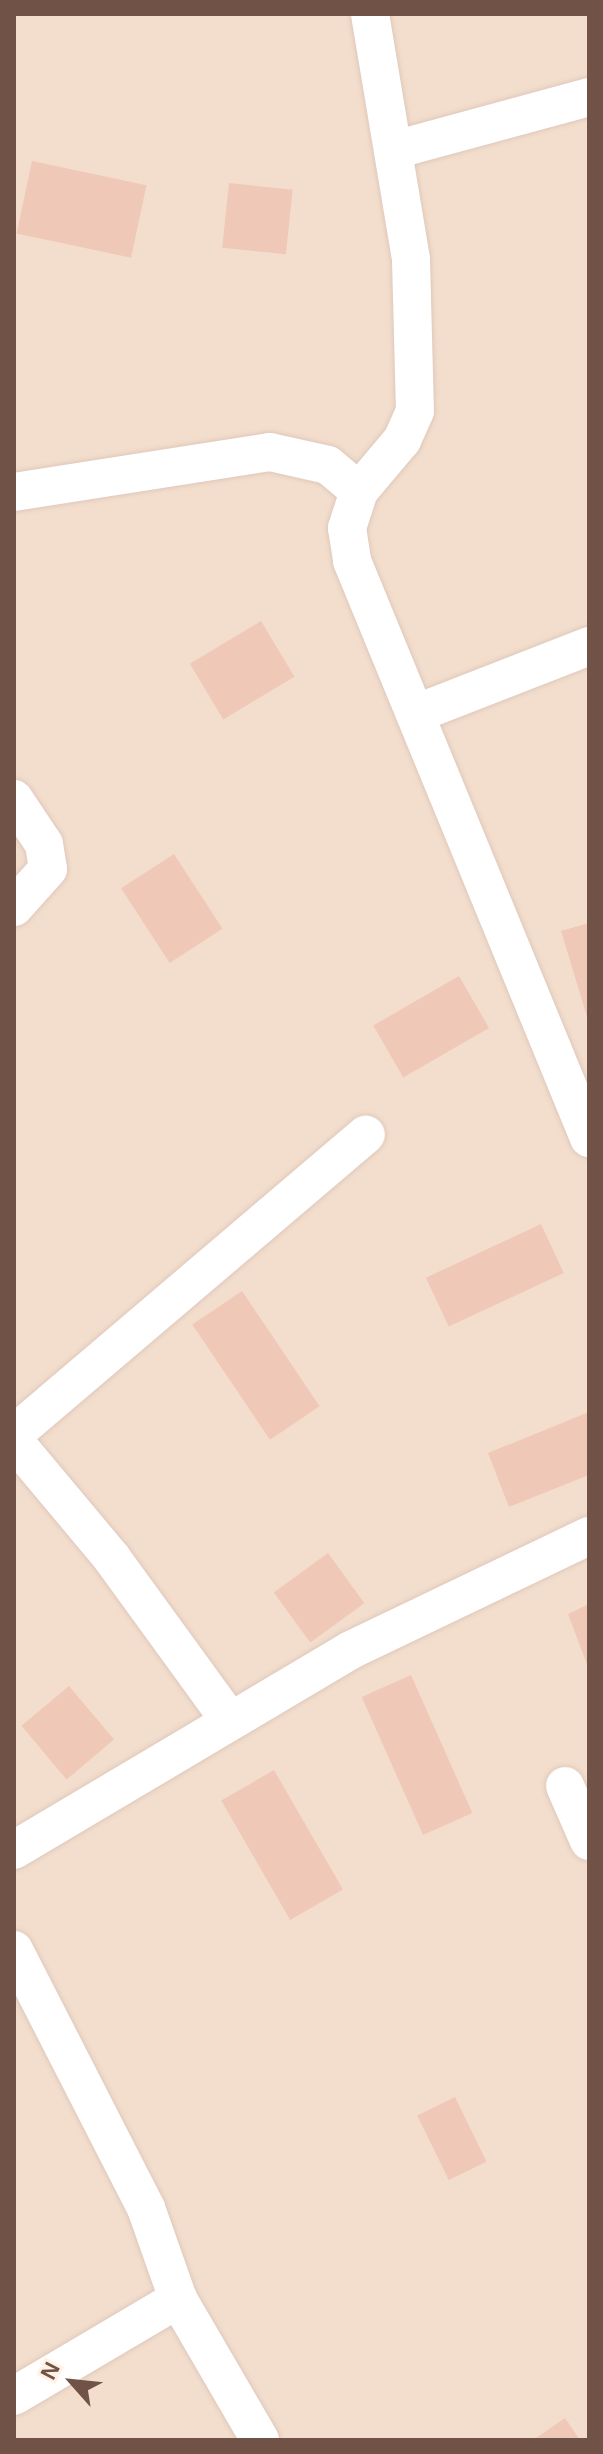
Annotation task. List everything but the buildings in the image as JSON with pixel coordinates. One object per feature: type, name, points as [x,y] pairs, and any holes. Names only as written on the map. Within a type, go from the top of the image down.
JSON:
[{"type":"street","points":[[370,14],[411,260],[415,411],[402,440],[359,491],[347,528],[352,561],[586,1119]]},
{"type":"street","points":[[394,150],[589,97]]},
{"type":"street","points":[[14,492],[270,452],[328,465],[359,491]]},
{"type":"street","points":[[415,714],[589,646]]},
{"type":"street","points":[[14,799],[44,844],[48,869],[14,907]]},
{"type":"street","points":[[14,1434],[366,1134]]},
{"type":"street","points":[[14,1441],[111,1557],[228,1718]]},
{"type":"street","points":[[14,1850],[228,1718],[476,1585],[589,1536]]},
{"type":"street","points":[[565,1786],[589,1841]]},
{"type":"street","points":[[14,1950],[146,2208],[178,2299],[260,2440]]},
{"type":"street","points":[[14,2396],[178,2299]]},
{"type":"shaded area","points":[[14,14],[589,14],[589,2440],[14,2440]]}]
